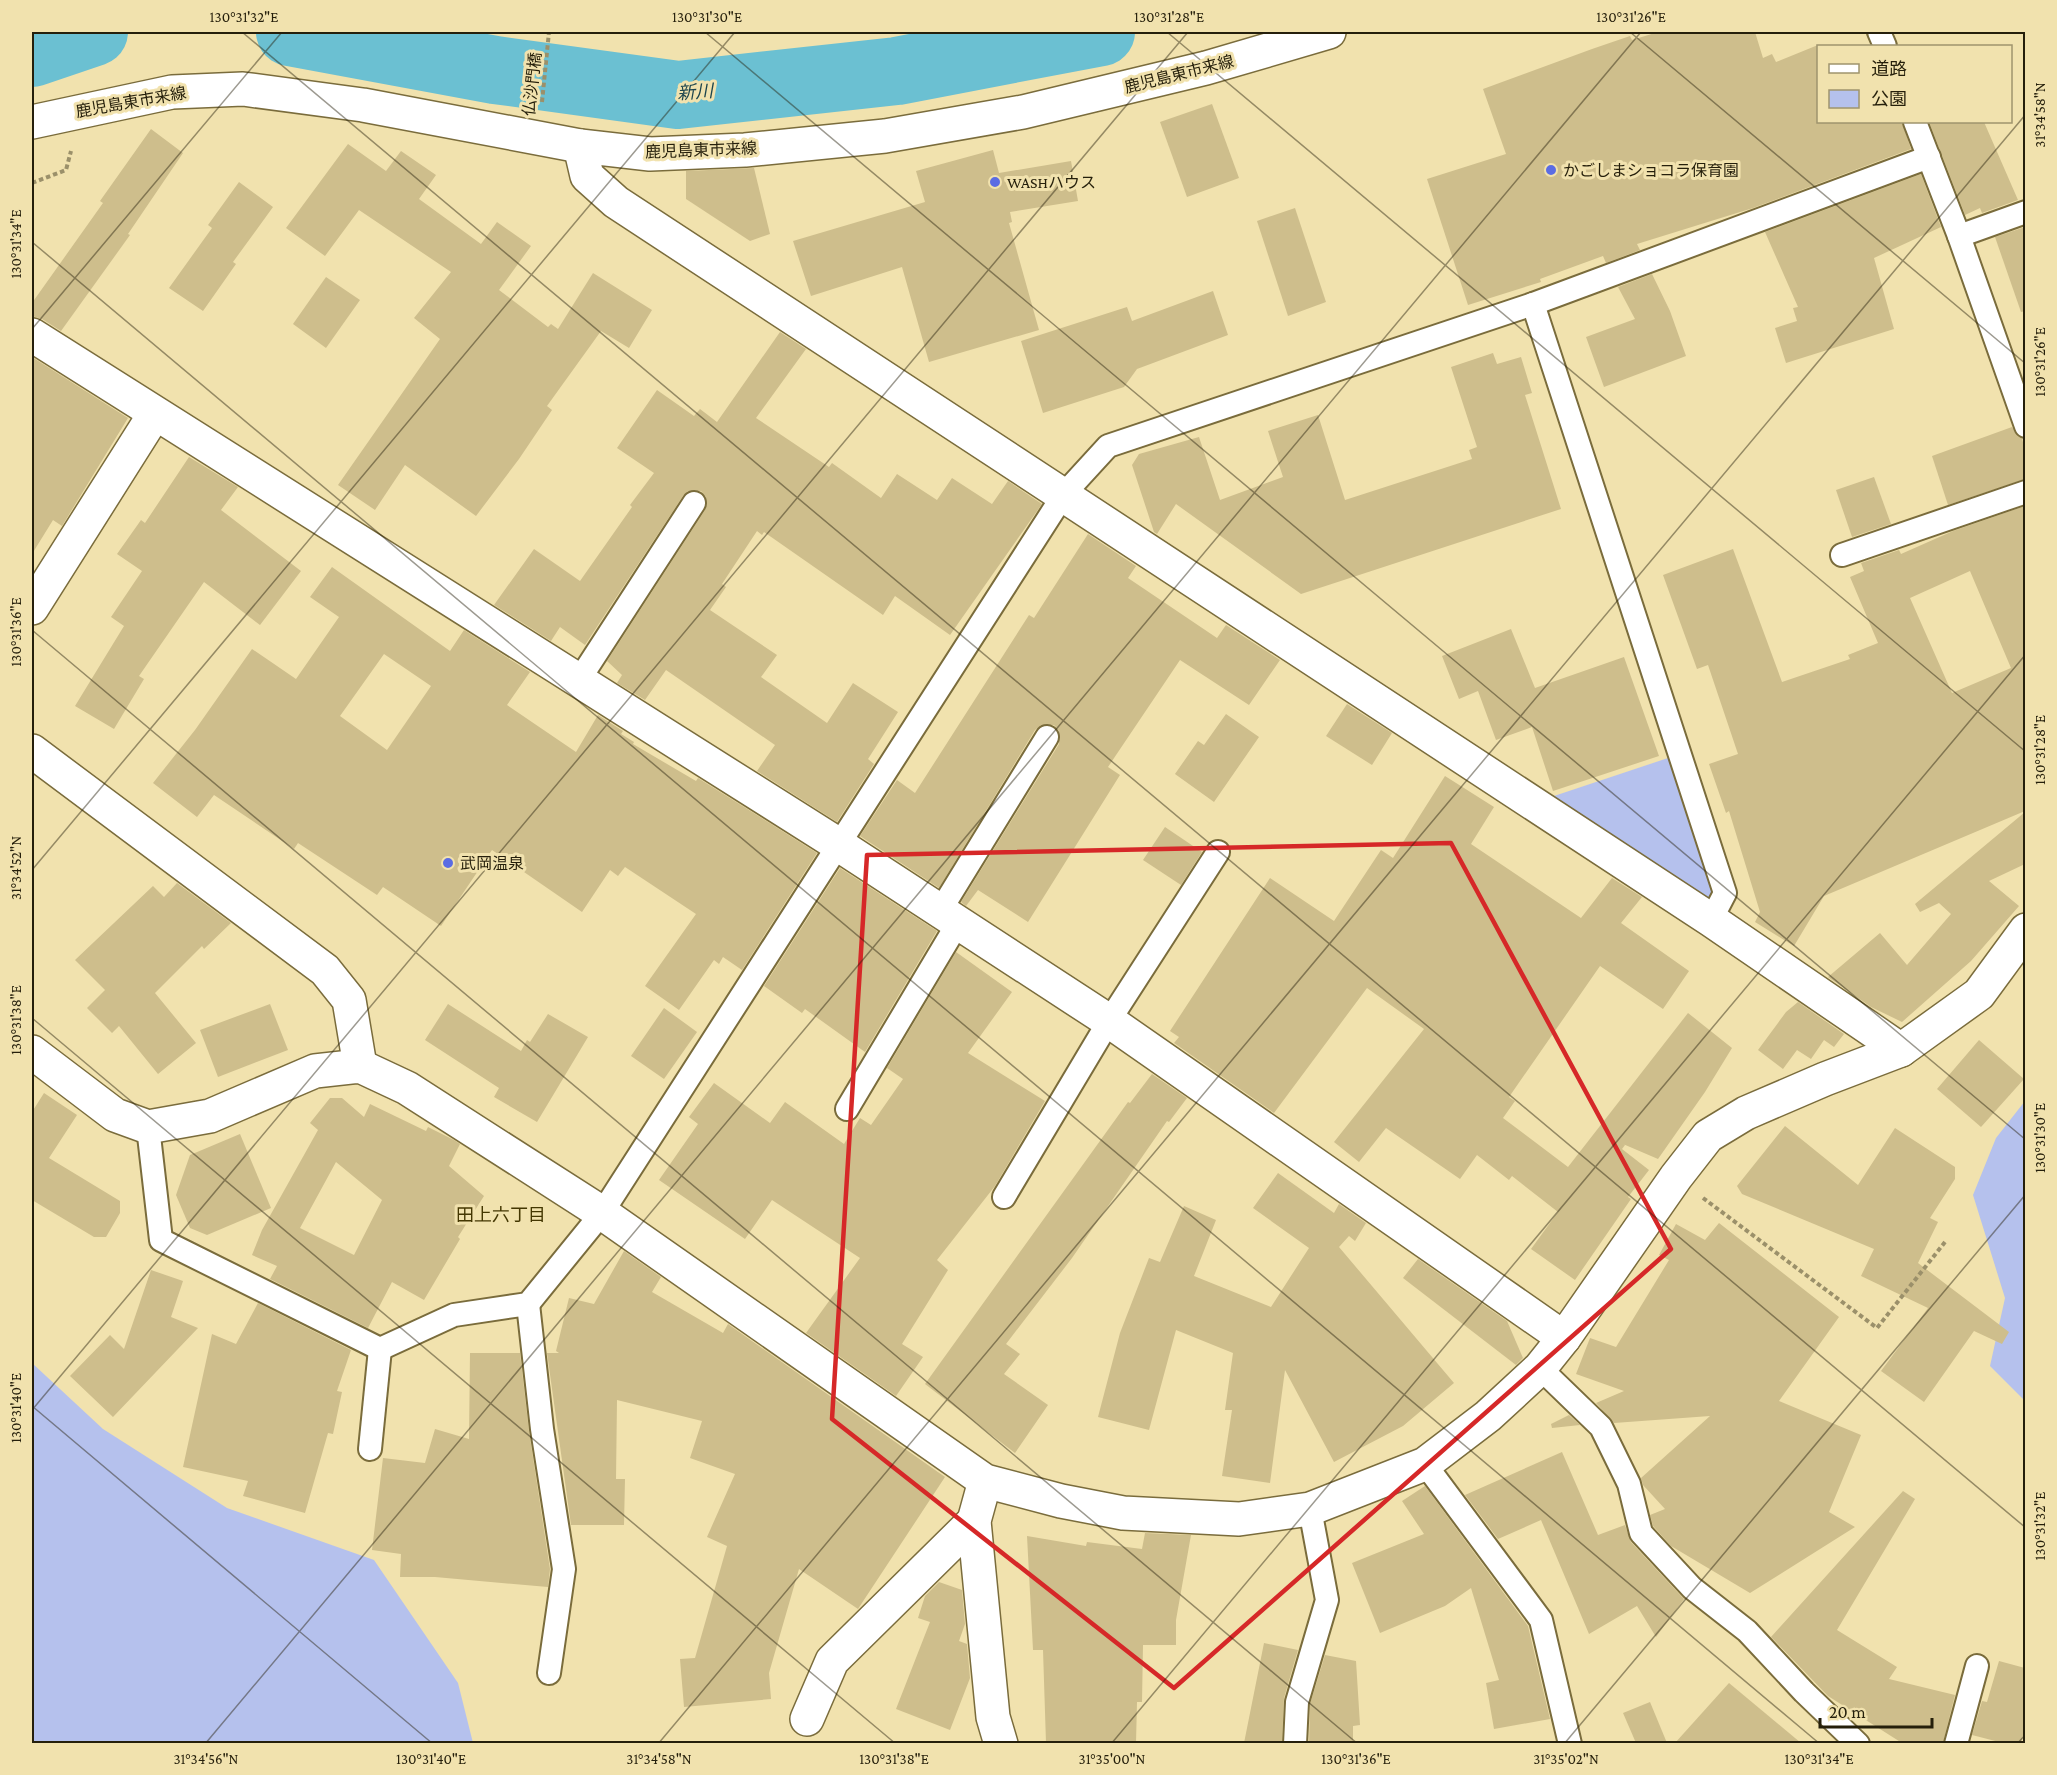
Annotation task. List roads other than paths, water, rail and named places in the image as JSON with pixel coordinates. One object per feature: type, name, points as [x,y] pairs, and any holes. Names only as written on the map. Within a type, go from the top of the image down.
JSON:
[{"type":"street","name":"鹿児島東市来線","points":[[32,122],[172,92],[243,89],[363,105],[580,146],[650,154],[744,150],[885,136],[1023,112],[1206,68],[1329,32]]},
{"type":"street","points":[[580,146],[587,176],[615,202],[1711,920],[1901,1050]]},
{"type":"street","points":[[32,335],[154,415],[579,680],[949,917],[1109,1022],[1564,1338]]},
{"type":"street","points":[[32,608],[154,415]]},
{"type":"street","points":[[32,751],[325,970],[349,1000],[360,1066]]},
{"type":"street","points":[[32,1052],[116,1114],[148,1127],[210,1116],[315,1071],[360,1066],[407,1088],[602,1213],[985,1481],[1061,1501],[1123,1513],[1239,1519],[1310,1509],[1425,1464],[1488,1416],[1540,1368],[1564,1338],[1676,1177],[1708,1136],[1746,1113],[1901,1050],[1979,994],[2025,930]]},
{"type":"street","points":[[985,1481],[974,1521],[993,1717],[1001,1743]]},
{"type":"street","points":[[807,1719],[832,1661],[974,1521]]},
{"type":"lane","points":[[1915,123],[1959,236],[2025,426]]},
{"type":"lane","points":[[380,1349],[454,1315],[528,1304],[602,1213],[1064,494],[1108,446],[1533,304],[1929,157]]},
{"type":"lane","points":[[1959,236],[2025,212]]},
{"type":"lane","points":[[1533,304],[1725,893],[1711,920]]},
{"type":"lane","points":[[1842,555],[2025,492]]},
{"type":"lane","points":[[579,680],[694,503]]},
{"type":"lane","points":[[848,1109],[1047,737]]},
{"type":"lane","points":[[1004,1197],[1109,1022],[1218,852]]},
{"type":"lane","points":[[148,1127],[160,1240],[380,1349]]},
{"type":"lane","points":[[528,1304],[542,1429],[564,1569],[549,1673]]},
{"type":"lane","points":[[370,1449],[380,1349]]},
{"type":"lane","points":[[1540,1368],[1601,1427],[1629,1484],[1641,1533],[1692,1587],[1747,1631],[1804,1692],[1858,1743]]},
{"type":"lane","points":[[1425,1464],[1541,1620],[1570,1743]]},
{"type":"lane","points":[[1295,1743],[1297,1702],[1327,1600],[1310,1509]]},
{"type":"lane","points":[[1956,1743],[1977,1666]]},
{"type":"waterway","name":"新川","points":[[32,53],[94,32]]},
{"type":"waterway","name":"新川","points":[[290,32],[495,70],[678,95],[897,71],[1101,32]]},
{"type":"place","name":"かごしまショコラ保育園","points":[[1551,170]]},
{"type":"place","name":"WASHハウス","points":[[995,182]]},
{"type":"place","name":"武岡温泉","points":[[448,863]]},
{"type":"district","name":"田上六丁目","points":[[501,1215]]}]
